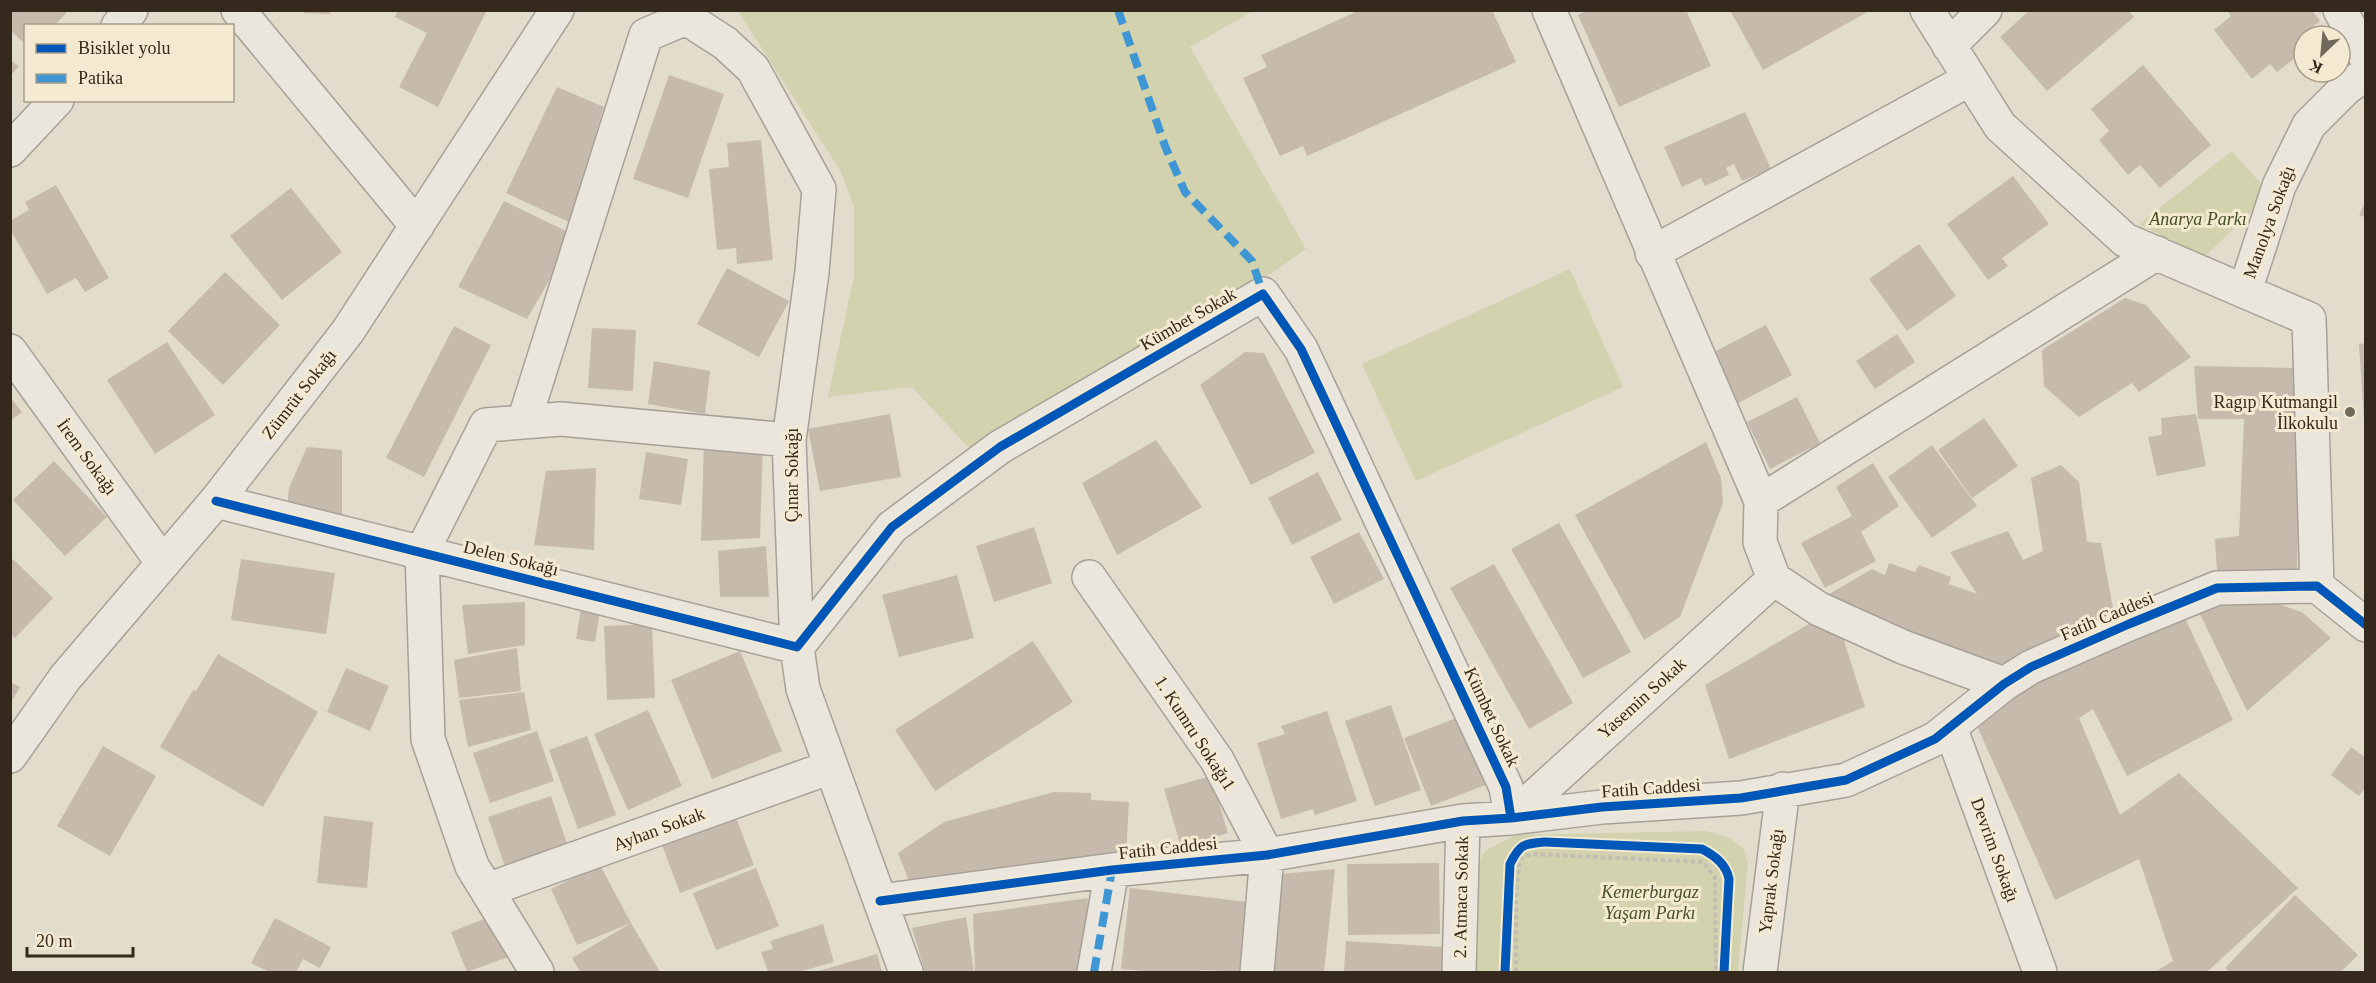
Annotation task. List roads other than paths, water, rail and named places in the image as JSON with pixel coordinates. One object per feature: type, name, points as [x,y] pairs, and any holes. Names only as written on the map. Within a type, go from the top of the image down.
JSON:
[{"type":"street","points":[[120,24],[131,10]]},
{"type":"street","points":[[238,10],[417,226]]},
{"type":"street","name":"Zümrüt Sokağı","points":[[10,756],[65,678],[216,501],[348,331],[557,10]]},
{"type":"street","points":[[1549,10],[1761,501],[1760,542],[1774,579],[1819,609],[1903,647],[2004,684]]},
{"type":"street","points":[[1927,10],[2001,126],[2126,240],[2309,319],[2317,586],[2366,625]]},
{"type":"street","points":[[1949,46],[1985,10]]},
{"type":"street","points":[[2340,10],[2366,57]]},
{"type":"street","points":[[524,421],[646,35],[686,14]]},
{"type":"street","name":"Çınar Sokağı","points":[[686,14],[725,43],[753,69],[819,189],[812,272],[789,440],[797,647],[803,689],[906,972]]},
{"type":"street","name":"Manolya Sokağı","points":[[2245,291],[2279,186],[2309,125],[2346,88],[2366,74]]},
{"type":"street","points":[[1652,253],[1970,79]]},
{"type":"street","points":[[10,150],[55,102]]},
{"type":"street","points":[[1761,501],[2157,253]]},
{"type":"street","name":"Kümbet Sokak","points":[[797,647],[892,526],[1000,447],[1263,294],[1301,349],[1506,787],[1514,834]]},
{"type":"street","name":"İrem Sokağı","points":[[10,351],[163,563]]},
{"type":"street","points":[[537,972],[472,866],[428,739],[422,552],[486,424],[561,419],[789,440]]},
{"type":"street","name":"Delen Sokağı","points":[[216,501],[797,647]]},
{"type":"street","name":"1. Kumru Sokağı1","points":[[1089,577],[1217,760],[1267,855]]},
{"type":"street","name":"Yasemin Sokak","points":[[1514,834],[1774,579]]},
{"type":"street","name":"Fatih Caddesi","points":[[880,901],[1112,870],[1267,855],[1463,821],[1514,834],[1602,807],[1742,798],[1783,789],[1846,780],[1935,739],[2004,684],[2031,667],[2129,624],[2217,588],[2317,586]]},
{"type":"street","name":"Devrim Sokağı","points":[[1950,727],[2040,972]]},
{"type":"street","name":"Ayhan Sokak","points":[[487,890],[831,767]]},
{"type":"street","name":"Yaprak Sokağı","points":[[1760,972],[1783,789]]},
{"type":"street","name":"2. Atmaca Sokak","points":[[1459,972],[1463,821]]},
{"type":"street","points":[[1257,972],[1267,855]]},
{"type":"street","points":[[1094,972],[1112,870]]},
{"type":"place","name":"Ragıp Kutmangil İlkokulu","points":[[2350,412]]},
{"type":"park label","name":"Anarya Parkı","points":[[2198,219]]},
{"type":"park label","name":"Kemerburgaz Yaşam Parkı","points":[[1650,902]]}]
